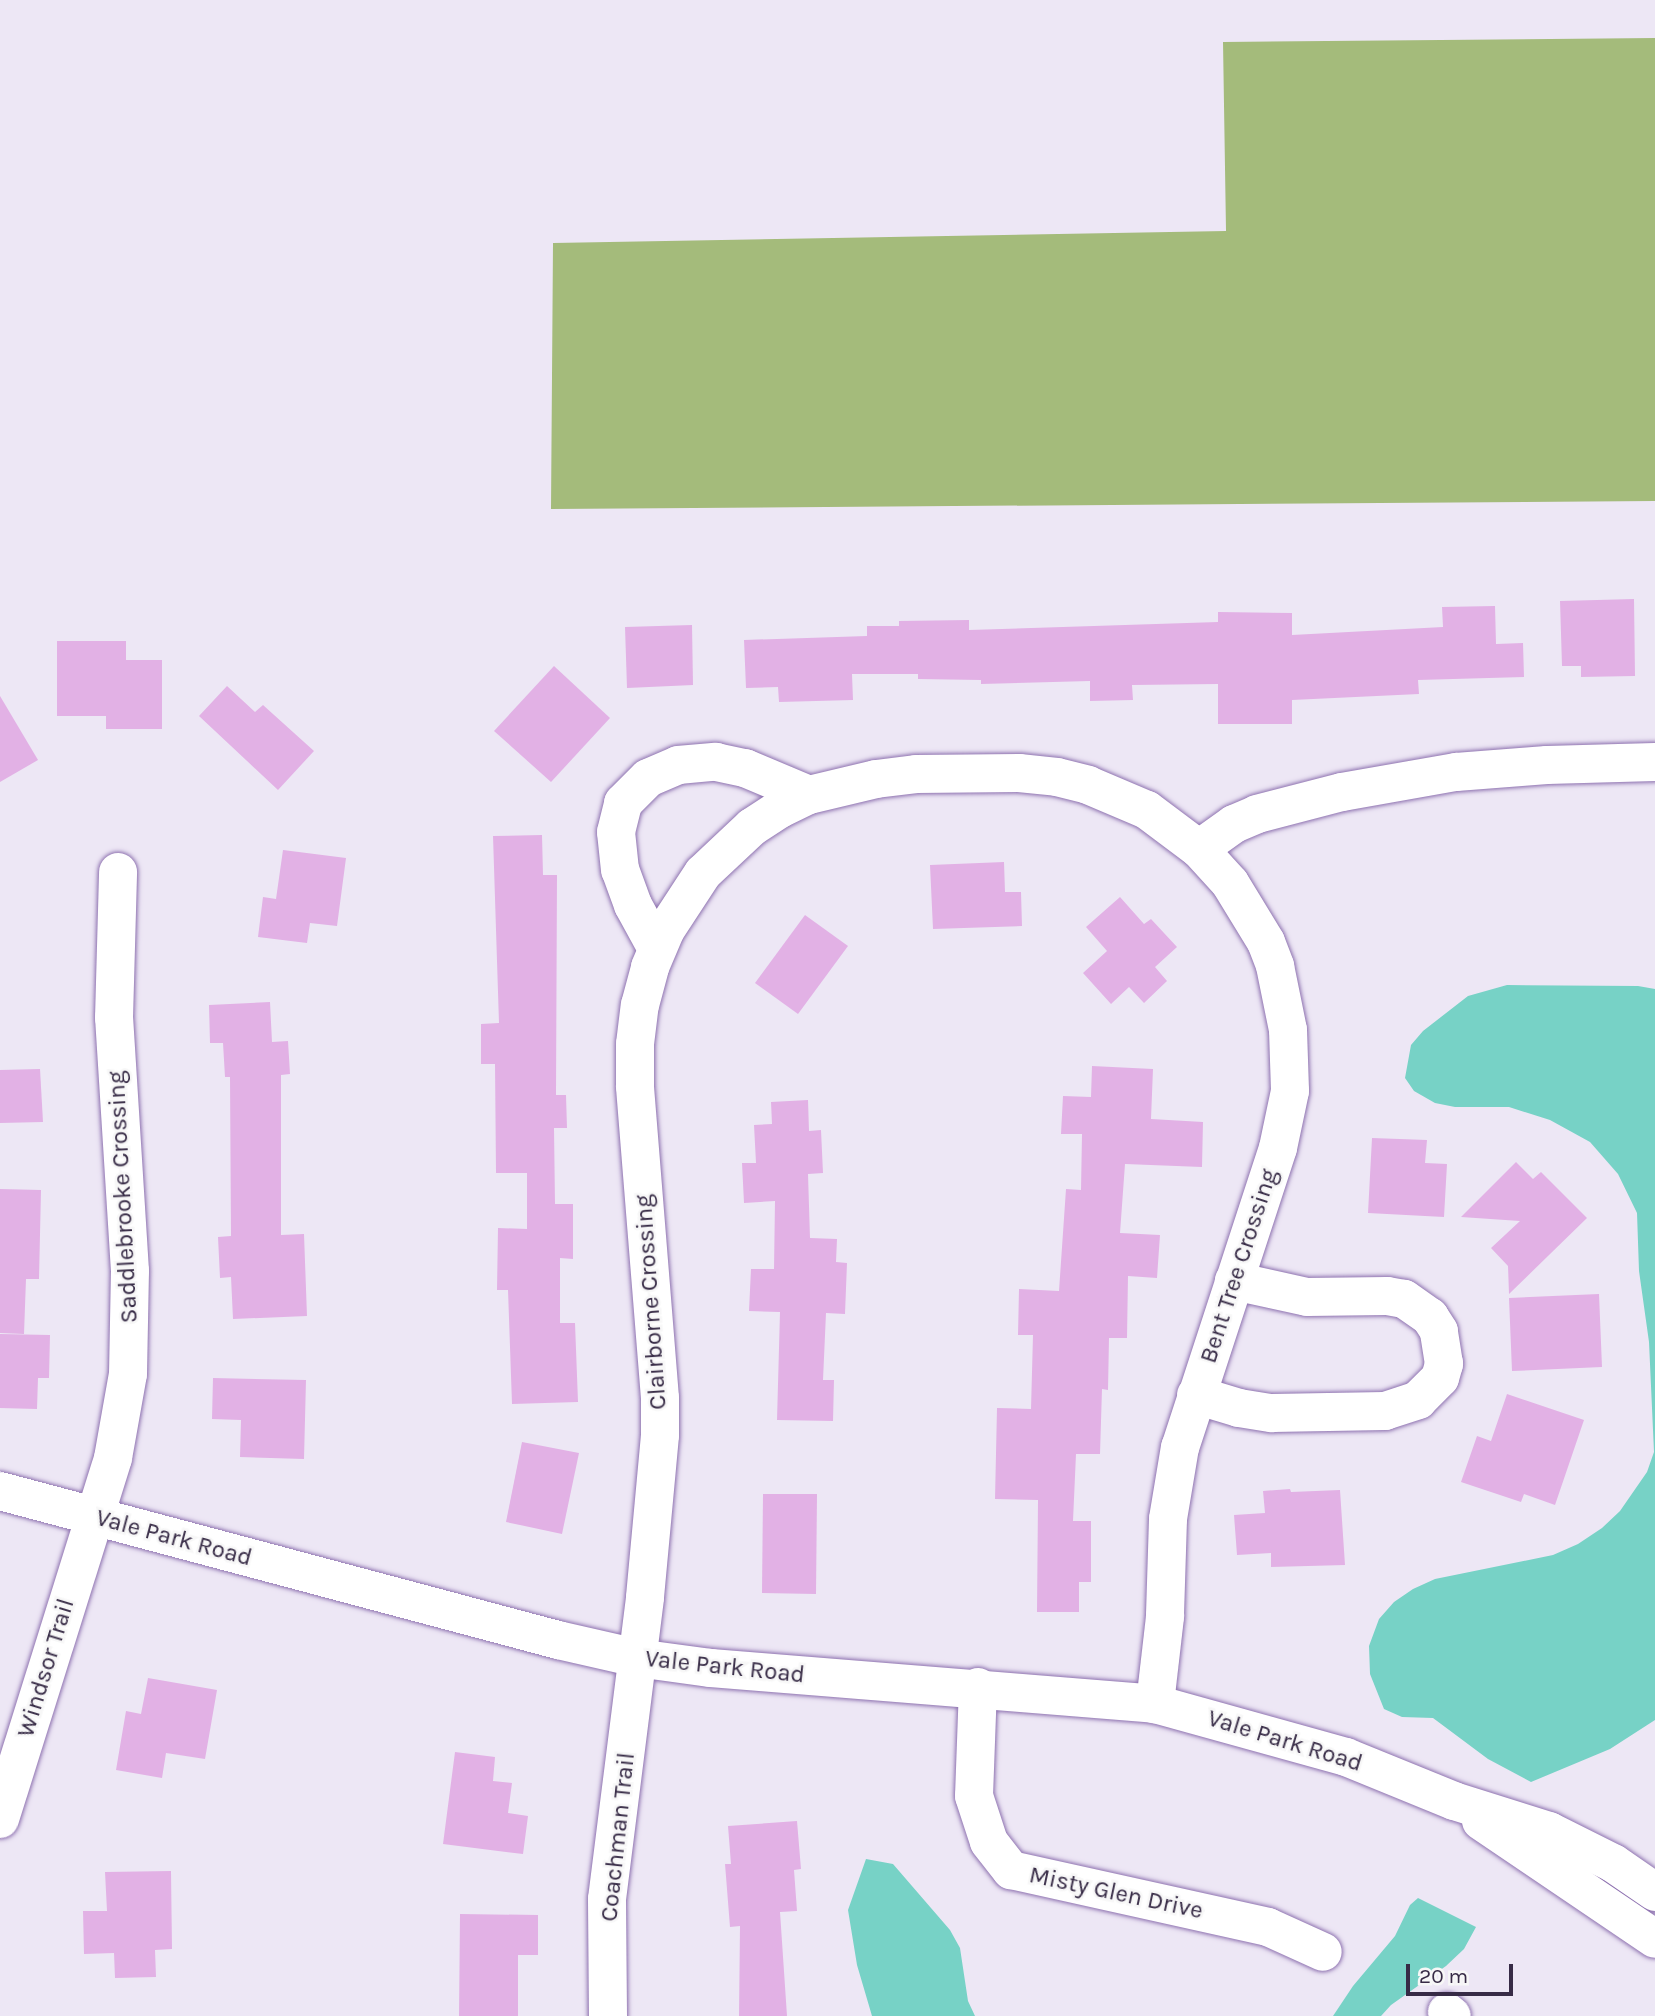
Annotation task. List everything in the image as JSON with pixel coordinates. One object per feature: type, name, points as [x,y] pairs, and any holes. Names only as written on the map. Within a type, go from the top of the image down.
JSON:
[{"type":"street","points":[[657,948],[633,905],[620,870],[616,832],[624,803],[648,778],[678,765],[716,762],[745,768],[809,795]]},
{"type":"street","points":[[1199,849],[1234,824],[1256,814],[1342,792],[1456,772],[1547,765],[1655,762]]},
{"type":"street","name":"Clairborne Crossing","points":[[637,1658],[659,1469],[660,1410],[635,1086],[635,1044],[640,1005],[657,948],[683,900],[711,864],[752,827],[780,808],[809,795],[865,781],[916,774],[985,772],[1056,777],[1119,796],[1175,830],[1199,849]]},
{"type":"street","name":"Bent Tree Crossing","points":[[1155,1704],[1165,1617],[1165,1559],[1173,1483],[1180,1447],[1285,1118],[1291,1060],[1289,1030],[1275,966],[1266,942],[1230,883],[1199,849]]},
{"type":"street","name":"Saddlebrooke Crossing","points":[[93,1517],[113,1458],[129,1361],[130,1271],[114,1017],[118,872]]},
{"type":"street","points":[[1196,1395],[1239,1408],[1272,1413],[1385,1411],[1418,1400],[1431,1391],[1440,1378],[1444,1364],[1438,1331],[1430,1317],[1404,1299],[1387,1296],[1307,1297],[1234,1281]]},
{"type":"street","name":"Vale Park Road","points":[[0,1491],[570,1644],[637,1658],[711,1668],[978,1687],[1155,1704],[1346,1758],[1454,1801],[1549,1831],[1613,1863],[1655,1892]]},
{"type":"street","name":"Windsor Trail","points":[[0,1819],[93,1517]]},
{"type":"street","name":"Coachman Trail","points":[[608,2016],[607,1899],[637,1658]]},
{"type":"street","name":"Misty Glen Drive","points":[[978,1687],[974,1796],[989,1842],[1011,1870],[1268,1927],[1323,1952]]},
{"type":"street","name":"Vale Park Road","points":[[1454,1801],[1655,1939]]},
{"type":"shaded area","points":[[1655,38],[1655,501],[551,509],[553,243],[1226,231],[1223,42]]},
{"type":"shaded area","points":[[1507,985],[1638,986],[1655,989],[1655,1720],[1610,1749],[1531,1782],[1488,1759],[1433,1718],[1402,1717],[1384,1709],[1370,1674],[1369,1646],[1379,1619],[1394,1602],[1413,1589],[1435,1579],[1553,1555],[1578,1544],[1602,1528],[1620,1511],[1647,1472],[1654,1452],[1649,1342],[1639,1271],[1637,1213],[1618,1174],[1590,1142],[1550,1120],[1509,1107],[1455,1107],[1435,1103],[1414,1091],[1405,1078],[1411,1045],[1423,1031],[1468,996]]},
{"type":"shaded area","points":[[866,1859],[893,1864],[950,1930],[960,1948],[968,2001],[975,2016],[872,2016],[857,1965],[848,1910]]},
{"type":"shaded area","points":[[1418,1898],[1476,1927],[1464,1949],[1446,1966],[1391,2005],[1381,2016],[1333,2016],[1353,1986],[1395,1936],[1410,1905]]},
{"type":"building","points":[[1634,599],[1635,676],[1581,677],[1581,666],[1562,666],[1560,601]]},
{"type":"building","points":[[1495,606],[1496,644],[1523,643],[1524,677],[1418,680],[1419,694],[1292,700],[1292,724],[1218,724],[1218,684],[1132,685],[1133,700],[1090,701],[1090,681],[981,684],[981,680],[918,679],[918,674],[852,674],[853,700],[779,702],[778,687],[746,688],[744,640],[867,636],[867,626],[899,626],[899,621],[969,620],[969,630],[1218,622],[1218,612],[1292,613],[1292,635],[1443,627],[1442,607]]},
{"type":"building","points":[[692,625],[693,685],[627,688],[625,627]]},
{"type":"building","points":[[57,641],[126,641],[126,660],[162,660],[162,729],[106,729],[106,716],[57,716]]},
{"type":"building","points":[[554,666],[610,718],[551,782],[494,731]]},
{"type":"building","points":[[227,686],[255,712],[263,705],[314,751],[278,790],[199,716]]},
{"type":"building","points":[[0,696],[38,760],[0,782]]},
{"type":"building","points":[[542,835],[543,875],[557,875],[556,1095],[566,1095],[567,1128],[554,1128],[555,1204],[573,1204],[573,1259],[560,1258],[560,1323],[575,1323],[578,1402],[512,1404],[508,1290],[497,1290],[498,1228],[527,1229],[527,1173],[496,1173],[495,1064],[481,1064],[481,1024],[499,1023],[493,836]]},
{"type":"building","points":[[283,850],[346,858],[337,926],[310,923],[307,943],[258,937],[263,897],[276,899]]},
{"type":"building","points":[[1004,862],[1005,892],[1021,892],[1022,926],[933,929],[930,865]]},
{"type":"building","points":[[1120,897],[1144,924],[1151,919],[1177,947],[1155,967],[1167,981],[1144,1003],[1129,987],[1111,1004],[1083,973],[1107,951],[1086,927]]},
{"type":"building","points":[[805,915],[848,946],[798,1014],[755,983]]},
{"type":"building","points":[[270,1002],[272,1042],[288,1041],[290,1074],[281,1075],[281,1235],[304,1234],[307,1316],[233,1319],[231,1277],[220,1278],[218,1237],[231,1236],[230,1077],[225,1077],[223,1043],[210,1043],[209,1005]]},
{"type":"building","points":[[1092,1066],[1153,1069],[1151,1119],[1203,1122],[1202,1167],[1125,1164],[1120,1233],[1160,1235],[1157,1278],[1128,1276],[1127,1338],[1109,1338],[1108,1390],[1102,1389],[1100,1454],[1076,1454],[1073,1521],[1091,1521],[1091,1582],[1079,1582],[1079,1612],[1037,1612],[1038,1500],[995,1499],[997,1408],[1031,1409],[1033,1335],[1018,1335],[1019,1289],[1059,1291],[1066,1189],[1081,1190],[1082,1134],[1061,1134],[1063,1096],[1091,1097]]},
{"type":"building","points":[[40,1069],[43,1122],[0,1123],[0,1070]]},
{"type":"building","points":[[808,1100],[809,1131],[821,1130],[823,1173],[808,1174],[810,1238],[837,1239],[836,1262],[847,1263],[845,1314],[826,1313],[823,1380],[834,1380],[833,1421],[777,1420],[780,1312],[749,1311],[751,1269],[774,1269],[775,1201],[744,1203],[742,1163],[756,1163],[754,1125],[772,1124],[771,1102]]},
{"type":"building","points":[[1372,1138],[1427,1140],[1425,1163],[1447,1164],[1444,1217],[1368,1213]]},
{"type":"building","points":[[1516,1162],[1533,1179],[1541,1172],[1587,1218],[1509,1294],[1508,1266],[1491,1248],[1520,1221],[1461,1217]]},
{"type":"building","points":[[0,1189],[41,1190],[39,1279],[26,1279],[24,1334],[0,1333]]},
{"type":"building","points":[[1599,1294],[1602,1367],[1512,1371],[1509,1298]]},
{"type":"building","points":[[0,1334],[50,1335],[49,1378],[38,1378],[37,1409],[0,1408]]},
{"type":"building","points":[[213,1378],[306,1380],[304,1459],[240,1457],[241,1420],[212,1419]]},
{"type":"building","points":[[1507,1394],[1584,1420],[1555,1505],[1524,1494],[1521,1502],[1461,1482],[1477,1436],[1491,1441]]},
{"type":"building","points":[[522,1442],[579,1453],[562,1534],[506,1522]]},
{"type":"building","points":[[1290,1489],[1291,1492],[1340,1490],[1345,1565],[1271,1567],[1271,1553],[1237,1555],[1234,1515],[1265,1513],[1263,1491]]},
{"type":"building","points":[[763,1494],[817,1494],[816,1594],[762,1593]]},
{"type":"building","points":[[148,1678],[217,1690],[205,1759],[166,1753],[162,1778],[116,1770],[126,1711],[141,1714]]},
{"type":"building","points":[[455,1752],[495,1757],[493,1781],[512,1783],[508,1813],[528,1816],[523,1854],[443,1844]]},
{"type":"building","points":[[797,1821],[801,1869],[794,1870],[797,1911],[780,1912],[787,2016],[739,2016],[740,1926],[730,1927],[725,1864],[731,1864],[728,1826]]},
{"type":"building","points":[[171,1871],[172,1949],[155,1950],[156,1977],[115,1978],[114,1953],[84,1954],[83,1911],[107,1911],[105,1872]]},
{"type":"building","points":[[460,1914],[538,1915],[538,1955],[518,1955],[518,2016],[459,2016]]}]
